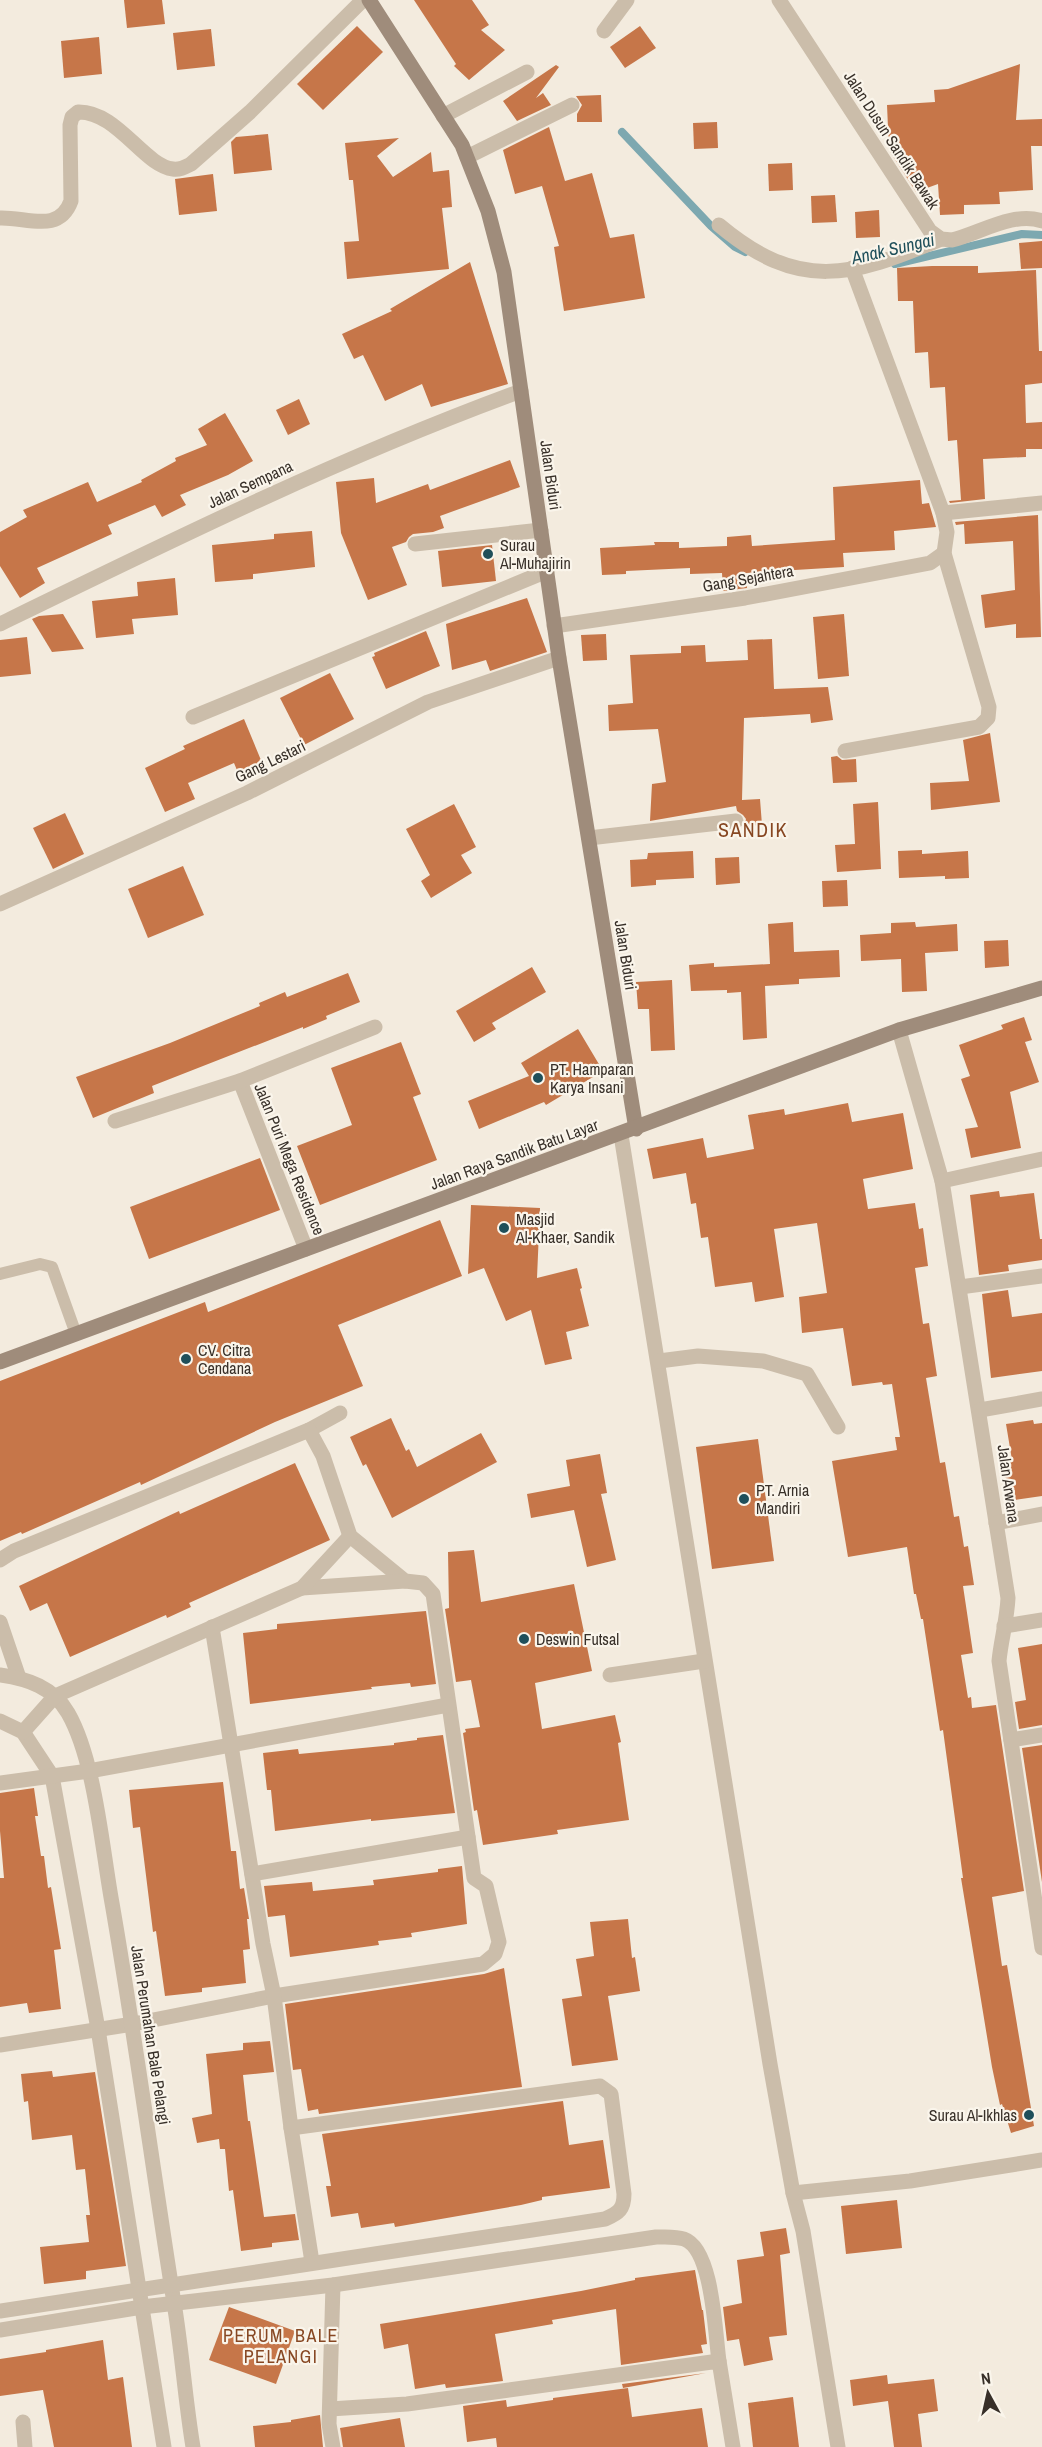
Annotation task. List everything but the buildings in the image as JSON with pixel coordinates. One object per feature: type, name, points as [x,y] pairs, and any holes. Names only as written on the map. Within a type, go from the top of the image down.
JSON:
[{"type":"street","points":[[0,218],[58,220],[67,213],[71,201],[70,125],[72,117],[78,112],[97,115],[159,164],[171,169],[181,169],[191,164],[250,112],[363,0]]},
{"type":"street","name":"Jalan Biduri","points":[[369,0],[462,146],[489,211],[504,272],[554,626],[636,1129]]},
{"type":"street","points":[[604,31],[627,0]]},
{"type":"street","name":"Jalan Dusun Sandik Bawak","points":[[779,0],[930,231],[940,239]]},
{"type":"street","points":[[443,116],[527,72]]},
{"type":"street","points":[[467,157],[572,105]]},
{"type":"street","points":[[719,225],[744,245],[789,266],[820,272],[853,272],[940,239],[952,240],[972,235],[1019,219],[1034,218],[1042,221]]},
{"type":"street","points":[[845,751],[979,727],[988,718],[989,707],[944,553],[947,532],[943,513],[853,272]]},
{"type":"street","name":"Jalan Sempana","points":[[0,624],[186,532],[345,460],[430,424],[521,391]]},
{"type":"street","points":[[943,513],[1042,502]]},
{"type":"street","points":[[415,544],[541,530]]},
{"type":"street","name":"Gang Sejahtera","points":[[554,626],[745,598],[930,563],[944,553]]},
{"type":"street","points":[[193,717],[547,571]]},
{"type":"street","name":"Gang Lestari","points":[[0,904],[247,793],[428,702],[559,658]]},
{"type":"street","points":[[589,838],[736,821]]},
{"type":"street","name":"Jalan Raya Sandik Batu Layar","points":[[0,1362],[621,1135],[899,1030],[1042,988]]},
{"type":"street","name":"Jalan Puri Mega Residence","points":[[115,1121],[240,1082],[375,1027]]},
{"type":"street","name":"Jalan Arwana","points":[[899,1030],[942,1181],[980,1410],[1008,1598],[999,1662],[1011,1740],[1035,1856],[1042,1948]]},
{"type":"street","name":"Jalan Puri Mega Residence","points":[[240,1082],[306,1249]]},
{"type":"street","points":[[621,1135],[659,1361],[704,1661],[838,2447]]},
{"type":"street","points":[[942,1181],[1042,1159]]},
{"type":"street","points":[[960,1287],[1042,1276]]},
{"type":"street","points":[[659,1361],[698,1356],[752,1360],[807,1374],[838,1426]]},
{"type":"street","points":[[980,1410],[1042,1400]]},
{"type":"street","points":[[0,1560],[14,1551],[309,1430],[340,1413]]},
{"type":"street","points":[[309,1430],[323,1456],[350,1536],[405,1581]]},
{"type":"street","points":[[996,1523],[1042,1514]]},
{"type":"street","points":[[302,1588],[350,1536]]},
{"type":"street","points":[[0,2045],[133,2024],[274,1996],[483,1964],[495,1954],[499,1942],[486,1886],[474,1878],[433,1594],[423,1583],[405,1581],[302,1588],[55,1696],[23,1732]]},
{"type":"street","points":[[1005,1626],[1042,1620]]},
{"type":"street","points":[[0,1622],[19,1678]]},
{"type":"street","points":[[212,1627],[274,1996],[291,2128],[312,2262]]},
{"type":"street","points":[[610,1675],[704,1661]]},
{"type":"street","name":"Jalan Perumahan Bale Pelangi","points":[[0,1675],[19,1678],[41,1686],[55,1696],[75,1727],[89,1771],[133,2024],[193,2447]]},
{"type":"street","points":[[0,1783],[89,1771],[448,1705]]},
{"type":"street","points":[[0,1721],[23,1732],[52,1776],[98,2029],[164,2447]]},
{"type":"street","points":[[1011,1740],[1042,1736]]},
{"type":"street","points":[[252,1874],[468,1837]]},
{"type":"street","points":[[0,2309],[605,2219],[618,2214],[624,2206],[611,2094],[605,2088],[594,2085],[291,2128]]},
{"type":"street","points":[[793,2193],[910,2181],[1042,2160]]},
{"type":"street","points":[[0,2330],[142,2307],[333,2285],[656,2237],[685,2239],[700,2254],[705,2266],[732,2447]]},
{"type":"street","points":[[333,2285],[329,2424],[333,2447]]},
{"type":"street","points":[[330,2409],[407,2404],[719,2361]]},
{"type":"street","points":[[23,2422],[25,2447]]},
{"type":"lane","points":[[0,1274],[40,1264],[52,1267],[76,1334]]},
{"type":"waterway","name":"Anak Sungai","points":[[622,132],[711,226],[735,247],[745,252]]},
{"type":"waterway","name":"Anak Sungai","points":[[895,264],[1022,234],[1042,235]]},
{"type":"place","name":"Surau Al-Muhajirin","points":[[488,554]]},
{"type":"place","name":"PT. Hamparan Karya Insani","points":[[538,1078]]},
{"type":"place","name":"Masjid Al-Khaer, Sandik","points":[[504,1228]]},
{"type":"place","name":"CV. Citra Cendana","points":[[186,1359]]},
{"type":"place","name":"PT. Arnia Mandiri","points":[[744,1499]]},
{"type":"place","name":"Deswin Futsal","points":[[524,1639]]},
{"type":"place","name":"Surau Al-Ikhlas","points":[[1029,2115]]},
{"type":"district","name":"SANDIK","points":[[753,830]]},
{"type":"district","name":"PERUM. BALE PELANGI","points":[[281,2346]]}]
